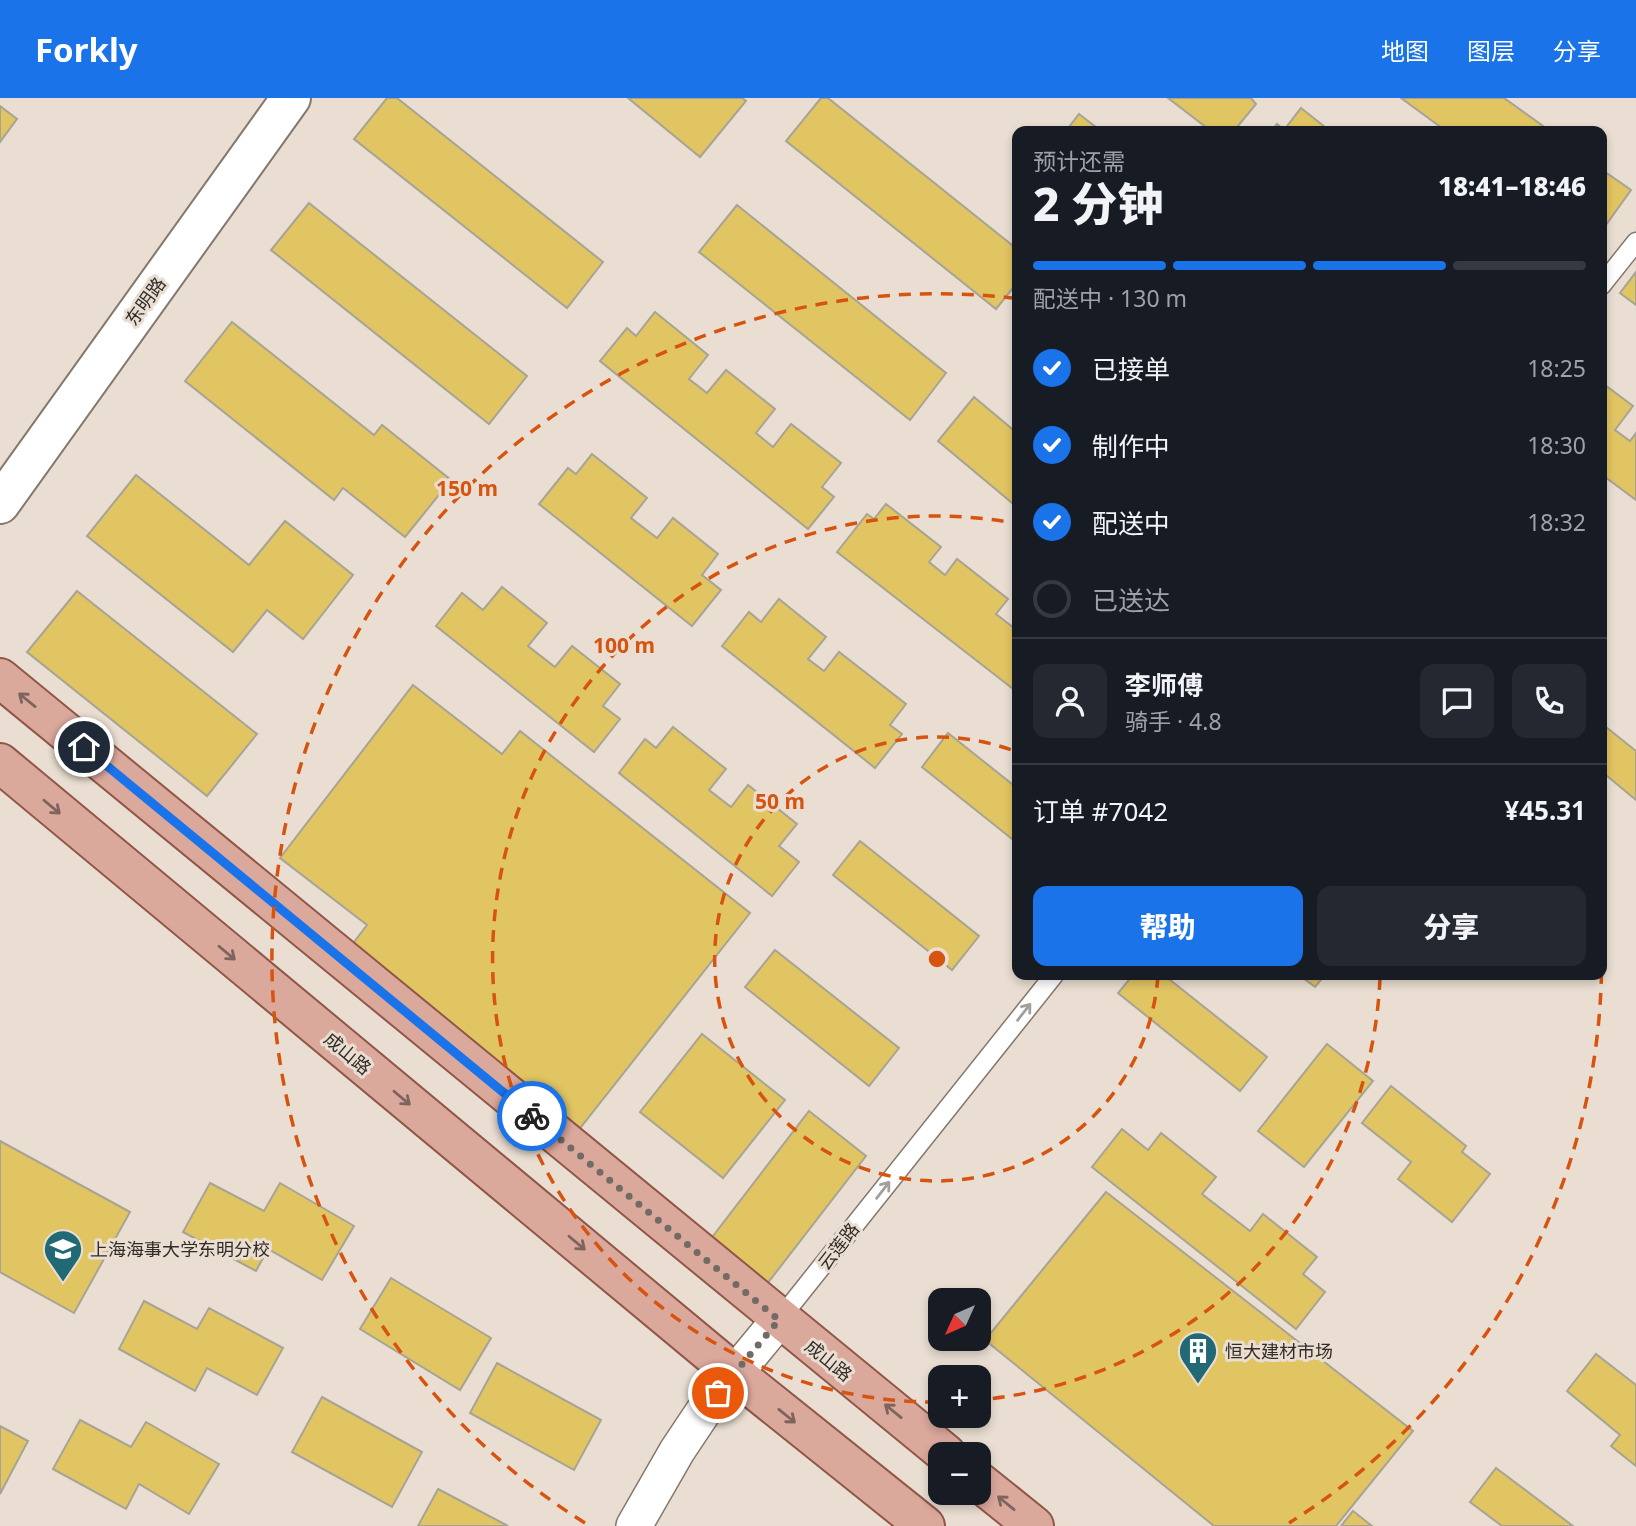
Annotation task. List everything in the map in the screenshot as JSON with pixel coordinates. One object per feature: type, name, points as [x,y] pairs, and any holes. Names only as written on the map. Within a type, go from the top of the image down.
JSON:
[{"type":"main road","name":"东明路","points":[[0,504],[291,98]]},
{"type":"main road","name":"成山路","points":[[0,678],[779,1320],[931,1442]]},
{"type":"main road","name":"成山路","points":[[0,763],[734,1373],[925,1526]]},
{"type":"main road","points":[[991,1491],[1034,1526]]},
{"type":"street","name":"云莲路","points":[[634,1526],[703,1412],[779,1320]]},
{"type":"lane","points":[[1607,278],[1636,242]]},
{"type":"lane","name":"云莲路","points":[[779,1320],[1050,980]]},
{"type":"building","points":[[387,98],[397,98],[603,262],[567,308],[354,139]]},
{"type":"building","points":[[628,98],[742,98],[746,101],[700,157]]},
{"type":"building","points":[[821,98],[828,98],[1012,245],[1012,289],[996,309],[786,141]]},
{"type":"building","points":[[1168,98],[1251,98],[1256,104],[1238,126],[1204,126]]},
{"type":"building","points":[[1401,98],[1504,98],[1543,126],[1439,126]]},
{"type":"building","points":[[0,106],[17,119],[0,142]]},
{"type":"building","points":[[1301,108],[1324,126],[1287,126]]},
{"type":"building","points":[[1079,114],[1095,126],[1070,126]]},
{"type":"building","points":[[1607,173],[1631,190],[1607,224]]},
{"type":"building","points":[[309,203],[527,376],[489,424],[271,250]]},
{"type":"building","points":[[737,205],[946,373],[910,420],[699,252]]},
{"type":"building","points":[[1636,272],[1636,305],[1620,293]]},
{"type":"building","points":[[655,312],[708,355],[689,379],[707,393],[726,370],[775,409],[756,433],[773,447],[791,424],[841,463],[822,487],[834,497],[808,529],[600,361],[627,328],[636,336]]},
{"type":"building","points":[[232,322],[374,435],[382,425],[451,480],[405,537],[343,488],[334,500],[185,381]]},
{"type":"building","points":[[1607,386],[1633,406],[1615,430],[1630,441],[1636,433],[1636,500],[1607,478]]},
{"type":"building","points":[[974,397],[1012,429],[1012,503],[938,441]]},
{"type":"building","points":[[592,454],[647,498],[631,518],[657,538],[673,518],[718,554],[702,575],[721,590],[692,626],[539,504],[568,468],[576,474]]},
{"type":"building","points":[[136,475],[249,565],[285,521],[353,575],[303,639],[267,610],[233,652],[87,536]]},
{"type":"building","points":[[886,504],[941,547],[929,562],[945,575],[957,559],[1008,599],[996,614],[1012,626],[1012,688],[837,552],[867,514],[874,519]]},
{"type":"building","points":[[502,587],[547,623],[528,646],[555,667],[572,646],[620,684],[603,706],[620,719],[594,752],[436,626],[462,593],[483,610]]},
{"type":"building","points":[[77,591],[257,734],[207,796],[27,652]]},
{"type":"building","points":[[779,599],[826,637],[808,659],[824,671],[839,652],[906,704],[890,725],[902,734],[875,768],[722,646],[749,612],[761,622]]},
{"type":"building","points":[[413,685],[502,754],[520,731],[750,913],[577,1132],[347,951],[367,925],[280,858]]},
{"type":"building","points":[[673,727],[726,769],[709,790],[731,807],[748,785],[797,824],[779,846],[799,862],[772,896],[619,773],[645,739],[656,748]]},
{"type":"building","points":[[1607,728],[1636,751],[1636,800],[1607,776]]},
{"type":"building","points":[[948,733],[1012,784],[1012,839],[922,767]]},
{"type":"building","points":[[860,841],[979,936],[952,970],[833,875]]},
{"type":"building","points":[[775,950],[899,1048],[869,1086],[745,987]]},
{"type":"building","points":[[1129,980],[1170,980],[1267,1057],[1240,1091],[1118,993]]},
{"type":"building","points":[[1306,980],[1321,980],[1315,987]]},
{"type":"building","points":[[702,1034],[785,1100],[723,1178],[640,1112]]},
{"type":"building","points":[[1327,1044],[1373,1081],[1304,1167],[1258,1131]]},
{"type":"building","points":[[1391,1086],[1466,1146],[1462,1152],[1490,1174],[1452,1222],[1398,1179],[1411,1162],[1362,1123]]},
{"type":"building","points":[[809,1111],[866,1156],[760,1293],[703,1249]]},
{"type":"building","points":[[1122,1129],[1148,1150],[1161,1133],[1216,1177],[1202,1194],[1250,1231],[1263,1214],[1317,1257],[1303,1274],[1325,1292],[1296,1329],[1092,1167]]},
{"type":"building","points":[[0,1141],[130,1212],[74,1313],[0,1272]]},
{"type":"building","points":[[210,1183],[264,1211],[280,1183],[354,1226],[322,1280],[268,1249],[256,1271],[183,1232]]},
{"type":"building","name":"恒大建材市场","points":[[1106,1192],[1413,1431],[1336,1526],[1214,1526],[991,1345],[991,1333]]},
{"type":"building","points":[[391,1278],[491,1338],[460,1390],[360,1329]]},
{"type":"building","points":[[144,1301],[197,1329],[209,1308],[283,1348],[257,1395],[207,1368],[195,1391],[119,1349]]},
{"type":"building","points":[[1596,1354],[1636,1385],[1636,1466],[1611,1446],[1620,1435],[1567,1391]]},
{"type":"building","points":[[497,1363],[601,1420],[574,1470],[470,1413]]},
{"type":"building","points":[[322,1397],[422,1452],[392,1507],[292,1452]]},
{"type":"building","points":[[80,1420],[131,1447],[146,1422],[219,1464],[189,1514],[139,1484],[126,1509],[53,1469]]},
{"type":"building","points":[[0,1426],[28,1441],[0,1494]]},
{"type":"building","points":[[1496,1468],[1573,1526],[1502,1526],[1470,1502]]},
{"type":"building","points":[[438,1489],[508,1526],[418,1526]]},
{"type":"building","points":[[1353,1511],[1372,1526],[1341,1526]]},
{"type":"way so far","points":[[532,1116],[779,1320],[718,1393]]},
{"type":"place","name":"上海海事大学东明分校","points":[[63,1283]]},
{"type":"place","name":"恒大建材市场","points":[[1198,1385]]},
{"type":"route","points":[[84,747],[532,1116]]}]
